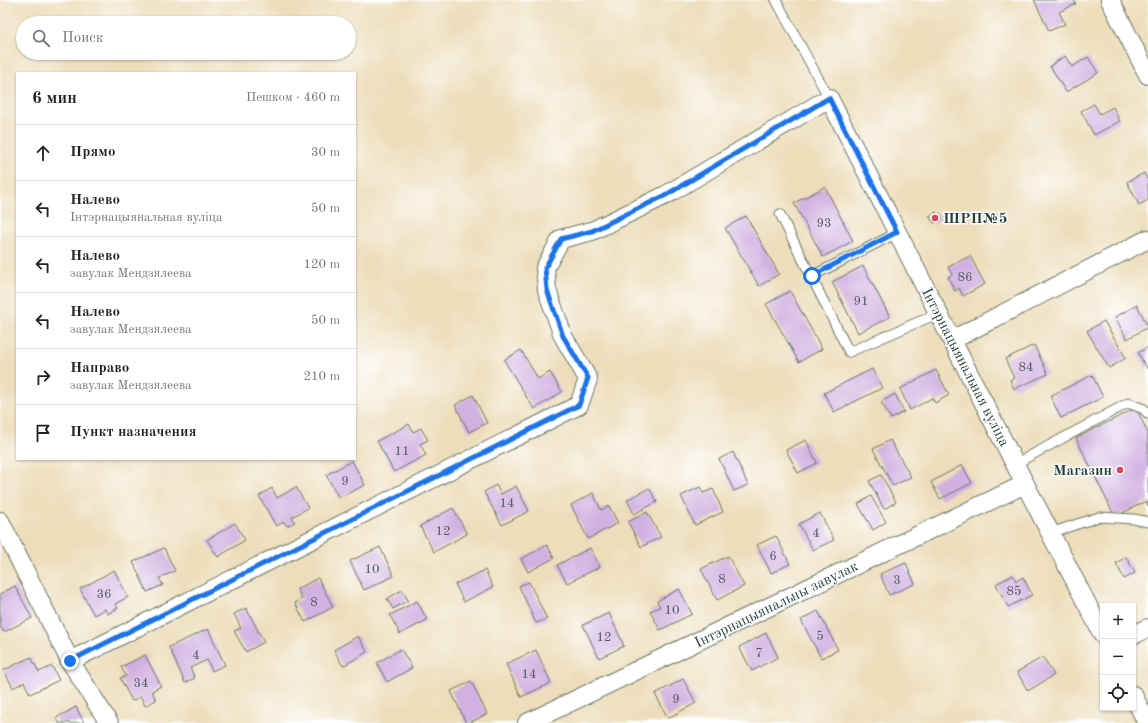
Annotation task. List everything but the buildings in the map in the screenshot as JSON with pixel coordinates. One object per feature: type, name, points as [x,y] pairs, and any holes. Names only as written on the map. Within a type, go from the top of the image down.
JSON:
[{"type":"street","points":[[1110,0],[1148,75]]},
{"type":"street","name":"Інтэрнацыянальная вуліца","points":[[829,98],[1100,629]]},
{"type":"street","points":[[70,661],[579,405],[588,378],[563,336],[547,290],[545,268],[561,239],[592,231],[666,195],[829,98]]},
{"type":"street","points":[[952,340],[1148,239]]},
{"type":"street","name":"Інтэрнацыянальны завулак","points":[[527,723],[1025,484]]},
{"type":"street","points":[[0,521],[70,661],[109,723]]},
{"type":"street","points":[[1136,634],[1148,628]]},
{"type":"street","points":[[1136,700],[1147,723]]},
{"type":"lane","points":[[776,0],[829,98]]},
{"type":"lane","points":[[780,214],[849,352],[939,313]]},
{"type":"lane","points":[[812,276],[897,232]]},
{"type":"lane","points":[[1015,464],[1128,403],[1144,409],[1148,414]]},
{"type":"lane","points":[[1050,533],[1099,517],[1134,519],[1148,522]]},
{"type":"place","name":"ШРП№5","points":[[935,218]]},
{"type":"place","name":"Магазин","points":[[1120,470]]},
{"type":"route","points":[[70,661],[579,405],[588,378],[563,336],[547,290],[545,268],[561,239],[592,231],[666,195],[829,98],[897,232],[812,276]]}]
